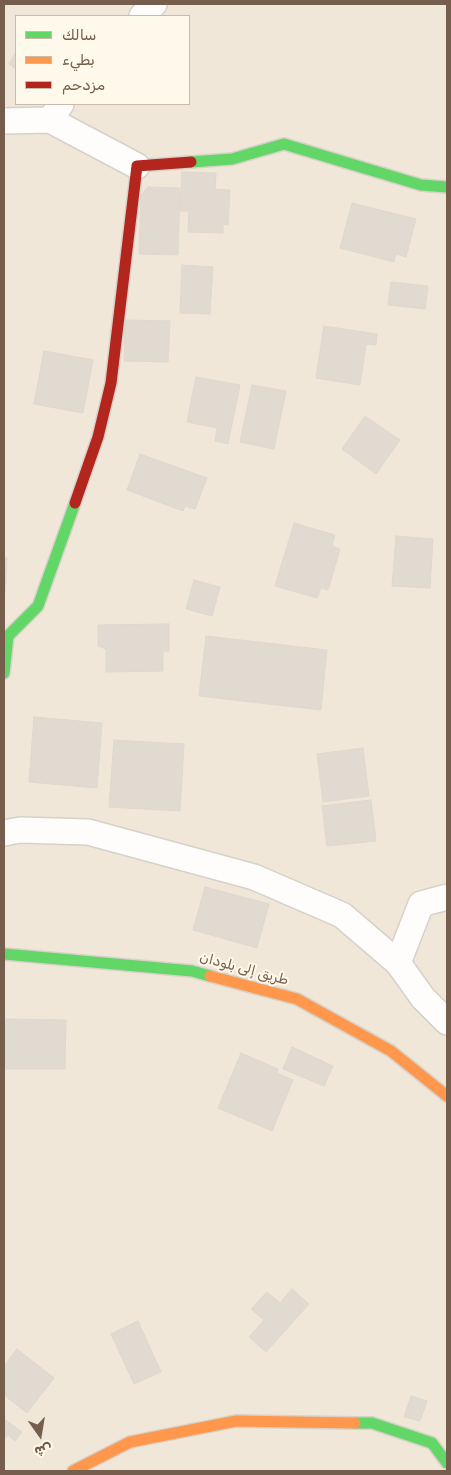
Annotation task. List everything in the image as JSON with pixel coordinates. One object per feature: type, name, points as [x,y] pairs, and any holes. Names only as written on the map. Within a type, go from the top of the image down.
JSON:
[{"type":"street","points":[[143,15],[154,4]]},
{"type":"street","points":[[4,121],[56,112],[137,166],[232,159],[284,144],[421,185],[447,187]]},
{"type":"street","points":[[4,673],[8,636],[38,606],[98,437],[111,383],[137,166]]},
{"type":"street","points":[[4,833],[20,830],[88,832],[254,877],[342,915],[398,963],[423,998],[447,1022]]},
{"type":"street","points":[[398,963],[421,904],[447,897]]},
{"type":"street","name":"طريق إلى بلودان","points":[[4,954],[192,970],[297,999],[392,1051],[447,1096]]},
{"type":"street","points":[[73,1471],[130,1442],[236,1421],[372,1423],[432,1442],[447,1464]]},
{"type":"shaded area","points":[[4,4],[447,4],[447,1471],[4,1471]]},
{"type":"building","points":[[15,54],[15,68],[9,64]]},
{"type":"building","points":[[182,172],[216,173],[215,189],[230,190],[228,225],[223,224],[223,233],[188,232],[189,211],[180,211]]},
{"type":"building","points":[[148,187],[180,188],[178,255],[139,254],[141,195]]},
{"type":"building","points":[[352,203],[416,219],[406,257],[396,254],[394,262],[340,248]]},
{"type":"building","points":[[182,265],[213,267],[210,314],[180,313]]},
{"type":"building","points":[[391,282],[428,286],[425,309],[388,305]]},
{"type":"building","points":[[125,320],[170,321],[168,362],[124,361]]},
{"type":"building","points":[[324,326],[377,334],[376,345],[366,344],[360,385],[316,378]]},
{"type":"building","points":[[44,351],[93,360],[83,413],[34,404]]},
{"type":"building","points":[[196,377],[240,385],[228,444],[215,441],[217,428],[187,422]]},
{"type":"building","points":[[252,385],[286,391],[274,449],[240,442]]},
{"type":"building","points":[[365,416],[400,440],[376,474],[342,449]]},
{"type":"building","points":[[140,454],[207,478],[195,509],[185,506],[183,511],[127,490]]},
{"type":"building","points":[[294,523],[335,535],[332,546],[340,549],[328,590],[321,588],[317,598],[275,586]]},
{"type":"building","points":[[396,536],[433,539],[430,588],[392,586]]},
{"type":"building","points":[[4,558],[7,558],[5,593],[4,593]]},
{"type":"building","points":[[194,580],[220,587],[212,616],[186,609]]},
{"type":"building","points":[[169,624],[169,651],[163,651],[163,671],[106,672],[106,649],[98,646],[98,625]]},
{"type":"building","points":[[206,636],[327,650],[321,710],[199,696]]},
{"type":"building","points":[[34,717],[102,723],[97,788],[29,782]]},
{"type":"building","points":[[114,740],[184,744],[180,811],[109,807]]},
{"type":"building","points":[[363,748],[369,796],[323,802],[317,754]]},
{"type":"building","points":[[371,800],[376,841],[327,846],[322,806]]},
{"type":"building","points":[[205,887],[269,904],[257,948],[193,930]]},
{"type":"building","points":[[4,1019],[66,1020],[65,1069],[4,1069]]},
{"type":"building","points":[[292,1047],[333,1066],[324,1086],[283,1069]]},
{"type":"building","points":[[241,1053],[278,1069],[277,1073],[293,1080],[272,1131],[218,1108]]},
{"type":"building","points":[[292,1289],[309,1304],[266,1352],[249,1337],[264,1320],[251,1309],[267,1292],[280,1303]]},
{"type":"building","points":[[138,1321],[161,1372],[134,1384],[111,1334]]},
{"type":"building","points":[[17,1349],[54,1378],[27,1413],[4,1395],[4,1366]]},
{"type":"building","points":[[411,1396],[427,1401],[420,1421],[404,1417]]},
{"type":"building","points":[[4,1419],[22,1432],[15,1441],[8,1435],[4,1440]]},
{"type":"traffic: fast","points":[[191,162],[232,159],[284,144],[421,185],[447,187]]},
{"type":"traffic: fast","points":[[4,673],[8,636],[38,606],[75,503]]},
{"type":"traffic: fast","points":[[4,954],[192,971],[210,976]]},
{"type":"traffic: fast","points":[[355,1423],[372,1423],[432,1443],[447,1463]]},
{"type":"traffic: slow","points":[[210,976],[297,999],[391,1051],[447,1096]]},
{"type":"traffic: slow","points":[[73,1471],[130,1442],[236,1421],[355,1423]]},
{"type":"traffic: jam","points":[[75,503],[98,437],[111,383],[137,166],[191,162]]}]
